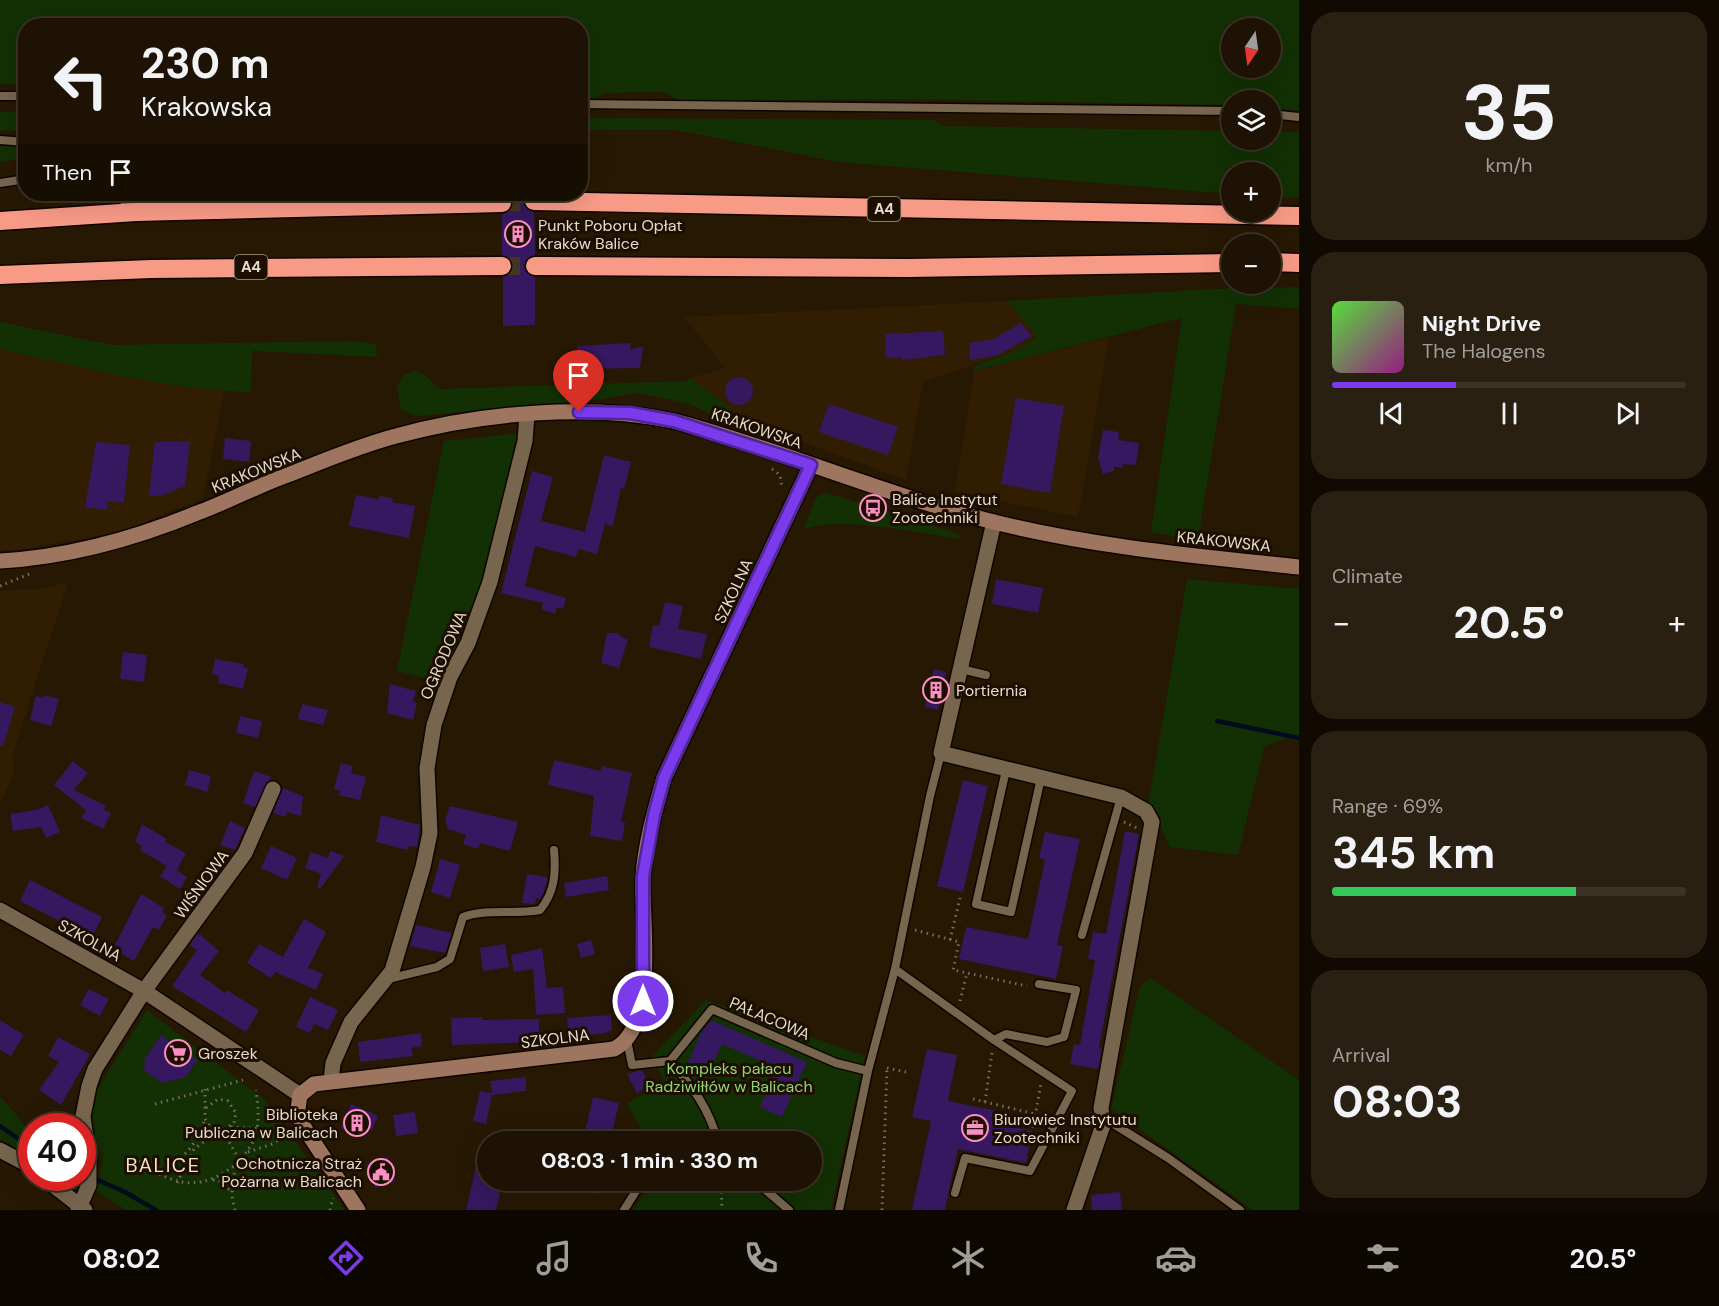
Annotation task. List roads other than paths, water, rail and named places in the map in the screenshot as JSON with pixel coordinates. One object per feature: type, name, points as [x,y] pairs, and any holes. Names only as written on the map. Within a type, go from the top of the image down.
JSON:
[{"type":"highway","name":"A4","points":[[534,201],[1299,216]]},
{"type":"highway","points":[[0,221],[136,212],[502,203]]},
{"type":"highway","points":[[1281,262],[1299,262]]},
{"type":"highway","points":[[535,266],[908,268],[1221,263]]},
{"type":"highway","name":"A4","points":[[0,275],[174,269],[502,266]]},
{"type":"street","name":"KRAKOWSKA","points":[[0,561],[51,556],[132,538],[284,476],[393,436],[454,423],[579,412],[649,415],[695,426],[994,522],[1136,549],[1299,567]]},
{"type":"street","name":"OGRODOWA","points":[[331,1081],[333,1063],[351,1022],[388,979],[423,867],[430,833],[427,768],[434,725],[450,677],[477,621],[490,582],[525,441],[527,415]]},
{"type":"street","name":"SZKOLNA","points":[[0,910],[144,991],[300,1095],[314,1084],[331,1081],[614,1049],[627,1040],[637,1023],[643,1001],[643,876],[654,815],[664,778],[811,465]]},
{"type":"street","points":[[994,522],[941,753],[1121,797],[1146,811],[1152,822],[1101,1108],[1104,1118],[1074,1210]]},
{"type":"street","name":"WIŚNIOWA","points":[[81,1209],[89,1185],[89,1161],[83,1116],[95,1070],[144,991],[245,854],[273,789]]},
{"type":"street","points":[[300,1095],[298,1109],[302,1124],[358,1210]]},
{"type":"street","points":[[0,1150],[18,1160]]},
{"type":"street","points":[[60,1191],[81,1209]]},
{"type":"lane","points":[[0,96],[18,96]]},
{"type":"lane","points":[[588,104],[1221,111]]},
{"type":"lane","points":[[1281,115],[1299,117]]},
{"type":"lane","points":[[0,140],[18,141]]},
{"type":"lane","points":[[0,183],[18,180]]},
{"type":"lane","points":[[124,201],[136,212]]},
{"type":"lane","points":[[961,669],[986,675]]},
{"type":"lane","points":[[839,1210],[868,1071],[895,969],[941,753]]},
{"type":"lane","points":[[1006,770],[976,904],[1011,912],[1041,778]]},
{"type":"lane","points":[[1082,934],[1121,797]]},
{"type":"lane","points":[[388,979],[437,967],[450,959],[463,916],[475,913],[522,914],[540,910],[550,898],[556,874],[554,850]]},
{"type":"lane","points":[[895,969],[956,1014],[1072,1091],[1030,1171],[965,1158],[956,1193]]},
{"type":"lane","points":[[994,1040],[1006,1034],[1047,1042],[1064,1037],[1076,990],[1034,985]]},
{"type":"lane","name":"PAŁACOWA","points":[[670,1060],[712,1009],[836,1063],[868,1071]]},
{"type":"lane","points":[[627,1040],[632,1065],[670,1060],[699,1094],[715,1131]]},
{"type":"lane","points":[[1104,1118],[1168,1158],[1240,1210]]},
{"type":"lane","points":[[624,1210],[636,1191]]},
{"type":"lane","points":[[767,1191],[789,1210]]},
{"type":"waterway","points":[[1217,721],[1299,738]]},
{"type":"waterway","points":[[0,1126],[18,1138]]},
{"type":"waterway","points":[[96,1179],[125,1192],[156,1210]]},
{"type":"tunnel","points":[[502,203],[534,201]]},
{"type":"tunnel","points":[[502,266],[535,266]]},
{"type":"place","name":"Punkt Poboru Opłat Kraków Balice","points":[[518,234]]},
{"type":"place","name":"Balice Instytut Zootechniki","points":[[873,508]]},
{"type":"place","name":"Portiernia","points":[[936,690]]},
{"type":"place","name":"Groszek","points":[[178,1053]]},
{"type":"place","name":"Biblioteka Publiczna w Balicach","points":[[357,1123]]},
{"type":"place","name":"Biurowiec Instytutu Zootechniki","points":[[975,1128]]},
{"type":"place","name":"Ochotnicza Straż Pożarna w Balicach","points":[[381,1172]]},
{"type":"district","name":"BALICE","points":[[163,1165]]},
{"type":"park label","name":"Kompleks pałacu Radziwiłłów w Balicach","points":[[729,1077]]}]
